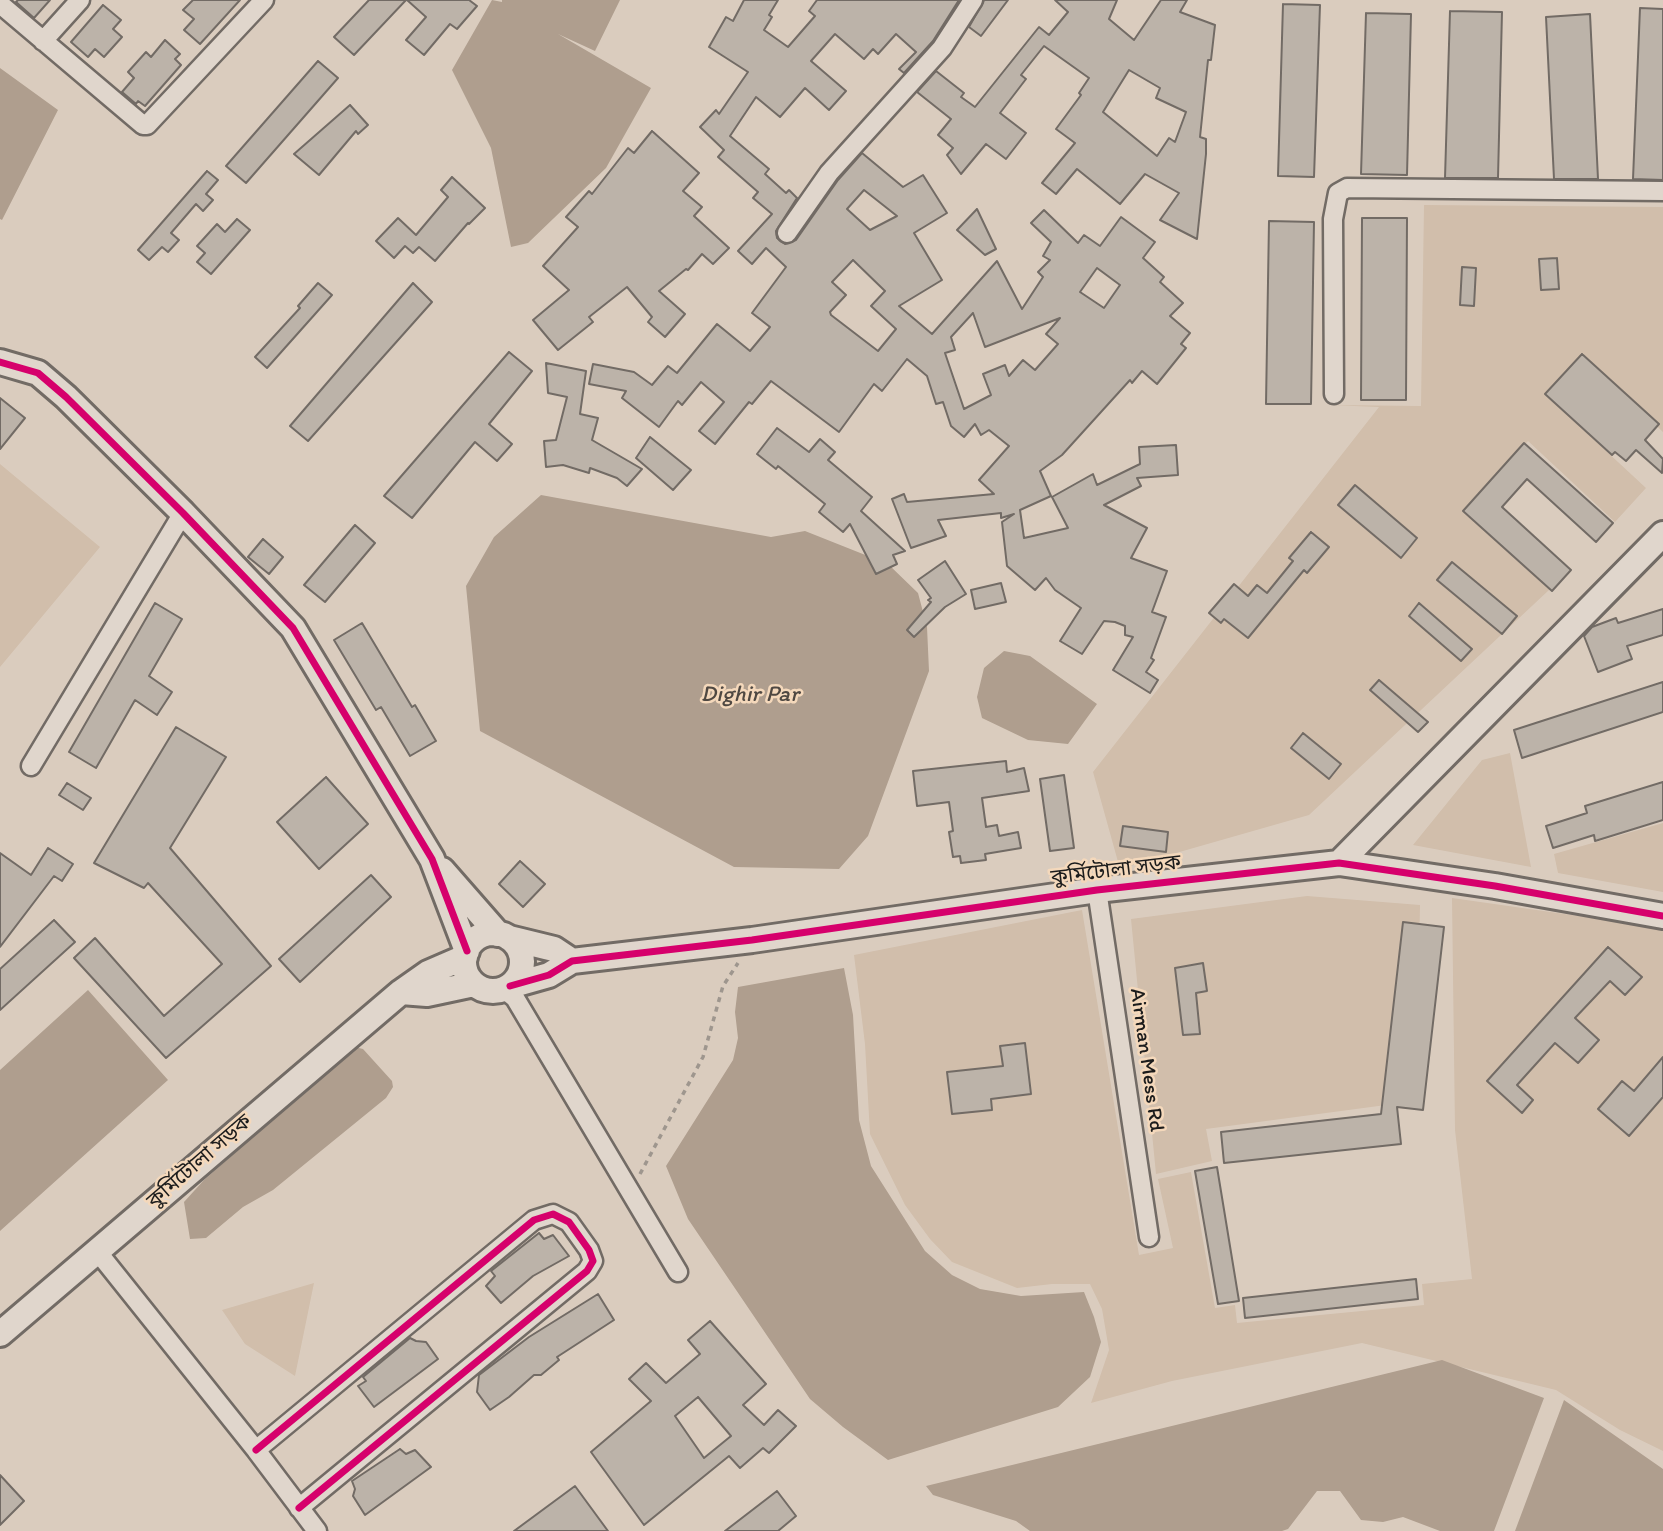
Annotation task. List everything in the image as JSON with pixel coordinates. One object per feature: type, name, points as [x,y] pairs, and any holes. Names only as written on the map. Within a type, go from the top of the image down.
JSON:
[{"type":"street","points":[[43,41],[80,0]]},
{"type":"street","points":[[0,4],[143,125],[148,125],[264,0]]},
{"type":"street","points":[[787,233],[829,173],[942,48],[973,0]]},
{"type":"street","points":[[1334,394],[1333,219],[1338,193],[1347,188],[1663,191]]},
{"type":"street","points":[[0,362],[38,373],[66,397],[183,513],[293,628],[432,859],[466,954],[466,971],[474,984]]},
{"type":"street","points":[[31,766],[183,513]]},
{"type":"street","points":[[1339,863],[1663,534]]},
{"type":"street","points":[[432,859],[504,936],[517,946],[522,956],[522,967],[518,978],[507,987]]},
{"type":"street","name":"কুর্মিটোলা সড়ক","points":[[572,961],[752,940],[1097,890],[1339,863],[1495,886],[1663,916]]},
{"type":"street","name":"Airman Mess Rd","points":[[1097,890],[1149,1237]]},
{"type":"street","points":[[401,992],[427,994],[474,984],[491,991],[548,975],[572,961],[554,949],[488,934],[478,938],[466,954]]},
{"type":"street","name":"কুর্মিটোলা সড়ক","points":[[0,1334],[401,992],[428,972],[466,954]]},
{"type":"street","points":[[507,987],[678,1272]]},
{"type":"street","points":[[256,1450],[534,1220],[553,1214],[569,1222],[589,1250],[593,1261],[587,1271],[299,1508]]},
{"type":"street","points":[[97,1251],[317,1531]]},
{"type":"path","points":[[629,1190],[703,1057],[723,986],[752,940]]},
{"type":"shaded area","points":[[1424,205],[1663,207],[1663,432],[1584,358],[1548,397],[1646,488],[1615,522],[1528,441],[1484,488],[1565,575],[1309,815],[1120,869],[1093,772],[1379,407],[1329,405],[1421,406]]},
{"type":"shaded area","points":[[0,464],[100,547],[0,667]]},
{"type":"shaded area","points":[[1510,753],[1531,867],[1413,845],[1482,760]]},
{"type":"shaded area","points":[[1663,823],[1663,892],[1558,873],[1554,854]]},
{"type":"shaded area","points":[[1307,896],[1420,905],[1416,1101],[1206,1129],[1212,1161],[1156,1174],[1131,919]]},
{"type":"shaded area","points":[[1452,898],[1663,928],[1663,1451],[1620,1430],[1556,1390],[1362,1343],[1172,1381],[1091,1403],[1109,1350],[1102,1309],[1090,1284],[1017,1288],[952,1262],[930,1239],[905,1205],[870,1134],[865,1044],[854,955],[1082,910],[1139,1255],[1173,1248],[1158,1179],[1191,1172],[1215,1308],[1235,1305],[1237,1323],[1424,1305],[1422,1284],[1472,1279],[1455,1130]]},
{"type":"shaded area","points":[[314,1283],[295,1376],[245,1344],[222,1310]]},
{"type":"water","points":[[492,0],[620,0],[595,51],[558,34],[651,88],[606,168],[528,243],[511,247],[491,148],[452,70]]},
{"type":"water","points":[[0,68],[58,110],[2,220],[0,219]]},
{"type":"water","name":"Dighir Par","points":[[541,495],[771,537],[805,531],[888,564],[918,593],[927,627],[929,671],[868,836],[839,869],[734,867],[480,731],[466,586],[494,537]]},
{"type":"water","points":[[1004,651],[1030,656],[1097,704],[1068,744],[1028,740],[982,718],[977,697],[984,668]]},
{"type":"water","points":[[844,968],[853,1015],[859,1120],[871,1166],[925,1251],[952,1275],[980,1289],[1021,1296],[1084,1292],[1101,1342],[1090,1377],[1058,1407],[888,1460],[810,1399],[688,1219],[666,1166],[733,1060],[738,1038],[735,1012],[738,987]]},
{"type":"water","points":[[88,990],[168,1080],[0,1231],[0,1070]]},
{"type":"water","points":[[355,1047],[363,1049],[392,1081],[393,1087],[386,1098],[273,1190],[243,1207],[206,1238],[190,1239],[184,1202],[204,1180]]},
{"type":"water","points":[[1442,1360],[1544,1398],[1494,1531],[1440,1531],[1403,1517],[1383,1522],[1361,1520],[1340,1491],[1317,1491],[1288,1529],[1282,1531],[1030,1531],[1016,1521],[933,1495],[926,1486]]},
{"type":"water","points":[[1564,1400],[1663,1469],[1663,1531],[1515,1531]]},
{"type":"building","points":[[50,0],[34,18],[16,2]]},
{"type":"building","points":[[193,0],[240,0],[200,44],[184,30],[194,19],[183,10]]},
{"type":"building","points":[[369,0],[406,0],[354,55],[334,37]]},
{"type":"building","points":[[407,0],[469,0],[477,6],[457,29],[450,24],[424,55],[406,40],[426,17]]},
{"type":"building","points":[[744,0],[778,0],[764,30],[788,47],[815,16],[809,11],[817,0],[959,0],[933,41],[904,73],[899,69],[916,52],[896,34],[878,54],[873,49],[864,59],[835,34],[811,61],[846,91],[829,110],[805,88],[780,117],[756,97],[730,136],[769,169],[765,174],[786,193],[789,190],[797,198],[776,231],[777,238],[785,244],[796,240],[838,180],[862,153],[903,187],[923,175],[947,213],[914,233],[942,280],[899,306],[932,334],[997,261],[1022,309],[1043,277],[1038,272],[1050,260],[1043,256],[1051,242],[1031,223],[1044,210],[1078,243],[1084,235],[1100,246],[1121,217],[1155,242],[1143,258],[1164,277],[1160,282],[1183,303],[1170,316],[1190,333],[1181,344],[1186,348],[1157,384],[1142,371],[1132,383],[1130,380],[1062,455],[1040,471],[1051,496],[1020,510],[1024,538],[1068,528],[1052,497],[1093,474],[1097,485],[1140,464],[1139,447],[1176,445],[1178,475],[1137,478],[1141,486],[1104,505],[1147,528],[1131,558],[1167,571],[1152,612],[1166,617],[1151,658],[1154,660],[1146,672],[1158,680],[1150,693],[1113,670],[1133,637],[1125,635],[1125,626],[1104,621],[1082,654],[1060,641],[1081,608],[1055,590],[1046,578],[1035,590],[1007,566],[1002,522],[1014,514],[1001,518],[1001,513],[938,520],[946,536],[911,548],[892,499],[904,494],[907,502],[994,494],[979,480],[1009,446],[989,430],[981,435],[975,424],[964,437],[951,426],[943,402],[936,404],[927,376],[907,359],[882,391],[874,384],[839,432],[771,381],[752,404],[749,402],[715,444],[699,431],[724,402],[701,382],[682,405],[678,401],[659,427],[622,398],[626,391],[589,384],[593,364],[634,372],[652,385],[668,366],[677,373],[717,324],[750,351],[770,327],[752,313],[786,267],[766,248],[752,264],[738,251],[772,214],[753,198],[758,192],[718,157],[724,150],[700,127],[716,110],[719,114],[748,72],[709,47],[726,17],[733,21]],"holes":[[[864,190],[897,216],[870,230],[847,209]],[[853,260],[885,291],[871,306],[896,329],[878,351],[831,315],[830,312],[846,295],[832,282]],[[1097,268],[1120,285],[1104,308],[1080,292]],[[973,313],[985,347],[1060,318],[1046,334],[1058,344],[1035,370],[1023,360],[1009,376],[1005,365],[983,374],[991,395],[964,409],[945,353],[955,350],[951,337]]]},
{"type":"building","points":[[984,0],[1008,0],[981,36],[969,27]]},
{"type":"building","points":[[1055,0],[1117,0],[1109,19],[1134,40],[1161,0],[1187,0],[1180,12],[1215,25],[1211,60],[1208,60],[1200,137],[1206,139],[1206,154],[1197,239],[1160,220],[1179,193],[1145,174],[1120,204],[1077,169],[1056,194],[1042,183],[1075,143],[1056,129],[1081,95],[1079,93],[1089,78],[1044,46],[1021,75],[1026,79],[1000,113],[1026,133],[1006,159],[986,144],[961,174],[947,155],[953,148],[938,135],[951,119],[917,92],[936,71],[964,93],[961,97],[975,107],[1039,27],[1049,35],[1068,12]],"holes":[[[1129,70],[1160,88],[1156,98],[1186,112],[1175,142],[1169,138],[1157,156],[1103,112]]]},
{"type":"building","points":[[1283,4],[1320,5],[1314,177],[1278,176]]},
{"type":"building","points":[[103,5],[121,20],[113,29],[122,37],[104,57],[95,49],[88,57],[71,42]]},
{"type":"building","points":[[1640,8],[1663,9],[1663,180],[1633,179]]},
{"type":"building","points":[[1450,11],[1502,12],[1498,178],[1445,178]]},
{"type":"building","points":[[1366,13],[1411,14],[1407,175],[1361,174]]},
{"type":"building","points":[[1590,14],[1598,179],[1554,179],[1546,17]]},
{"type":"building","points":[[165,40],[180,54],[175,59],[181,65],[145,106],[138,101],[136,104],[122,92],[134,78],[128,72],[146,52],[151,57]]},
{"type":"building","points":[[318,61],[338,78],[246,183],[226,166]]},
{"type":"building","points":[[350,105],[368,125],[358,134],[356,131],[319,175],[294,154]]},
{"type":"building","points":[[652,131],[699,173],[683,191],[702,207],[694,216],[729,248],[713,264],[702,254],[688,270],[659,291],[685,314],[665,337],[648,322],[652,317],[627,287],[589,317],[593,322],[558,350],[533,320],[569,290],[543,266],[578,227],[566,217],[589,191],[592,194],[628,148],[634,153]]},
{"type":"building","points":[[207,171],[218,180],[206,194],[213,200],[203,211],[196,204],[171,233],[179,240],[168,252],[162,247],[149,260],[138,250]]},
{"type":"building","points":[[452,177],[485,208],[435,261],[419,247],[413,253],[405,246],[394,258],[376,241],[398,218],[416,235],[448,197],[441,190]]},
{"type":"building","points":[[977,209],[996,249],[985,255],[957,230]]},
{"type":"building","points":[[1362,218],[1407,218],[1406,400],[1361,400]]},
{"type":"building","points":[[237,219],[250,230],[211,274],[197,262],[205,253],[197,246],[217,224],[225,232]]},
{"type":"building","points":[[1269,221],[1314,222],[1311,404],[1266,404]]},
{"type":"building","points":[[1557,258],[1559,289],[1541,290],[1539,259]]},
{"type":"building","points":[[1462,267],[1476,268],[1474,306],[1460,305]]},
{"type":"building","points":[[318,283],[332,295],[267,368],[255,357],[300,308],[298,306]]},
{"type":"building","points":[[413,283],[432,302],[308,441],[290,426]]},
{"type":"building","points":[[509,352],[532,371],[489,424],[512,444],[497,461],[475,442],[412,518],[384,496]]},
{"type":"building","points":[[1582,354],[1659,424],[1645,440],[1663,459],[1662,473],[1636,450],[1626,461],[1615,452],[1612,455],[1545,394]]},
{"type":"building","points":[[546,363],[586,371],[580,414],[598,418],[592,440],[642,469],[627,486],[617,478],[590,468],[589,473],[563,465],[546,467],[544,441],[556,440],[567,397],[548,393]]},
{"type":"building","points":[[0,398],[25,418],[0,449]]},
{"type":"building","points":[[777,428],[809,452],[820,439],[835,452],[828,460],[872,497],[861,511],[905,551],[893,555],[897,564],[876,574],[850,524],[843,532],[819,512],[825,504],[778,466],[776,469],[757,454]]},
{"type":"building","points":[[650,437],[691,470],[673,490],[636,458]]},
{"type":"building","points":[[1524,443],[1613,523],[1596,542],[1527,479],[1502,507],[1571,570],[1552,591],[1463,511]]},
{"type":"building","points":[[1355,485],[1417,538],[1401,558],[1338,505]]},
{"type":"building","points":[[355,525],[375,543],[325,602],[304,585]]},
{"type":"building","points":[[1311,532],[1329,547],[1307,573],[1304,570],[1248,638],[1224,619],[1221,623],[1209,613],[1234,584],[1248,596],[1257,585],[1267,593],[1293,561],[1289,558]]},
{"type":"building","points":[[263,539],[283,557],[269,574],[248,557]]},
{"type":"building","points":[[945,561],[966,594],[945,607],[914,637],[907,630],[931,602],[918,580]]},
{"type":"building","points":[[1452,562],[1517,616],[1502,634],[1437,580]]},
{"type":"building","points":[[1001,583],[1006,602],[975,609],[971,590]]},
{"type":"building","points":[[155,603],[182,619],[149,676],[172,692],[157,715],[135,700],[96,768],[69,752]]},
{"type":"building","points":[[1419,603],[1472,649],[1461,661],[1409,616]]},
{"type":"building","points":[[1663,609],[1663,635],[1627,646],[1632,659],[1598,672],[1584,636],[1592,627],[1616,618],[1618,623]]},
{"type":"building","points":[[362,623],[412,707],[415,705],[436,741],[410,756],[381,707],[376,710],[334,640]]},
{"type":"building","points":[[1379,680],[1428,722],[1418,732],[1370,690]]},
{"type":"building","points":[[1663,682],[1663,712],[1522,758],[1514,730]]},
{"type":"building","points":[[176,727],[226,757],[170,848],[271,966],[166,1058],[74,958],[95,938],[164,1016],[222,964],[148,883],[144,888],[94,863]]},
{"type":"building","points":[[1303,733],[1341,764],[1329,779],[1291,748]]},
{"type":"building","points":[[1006,761],[1007,772],[1024,768],[1029,791],[982,798],[986,827],[997,825],[999,836],[1018,832],[1021,848],[985,854],[986,860],[961,863],[960,856],[953,857],[949,832],[953,831],[949,802],[917,806],[913,771]]},
{"type":"building","points":[[1064,775],[1074,848],[1050,851],[1040,779]]},
{"type":"building","points":[[326,777],[368,824],[319,869],[277,822]]},
{"type":"building","points":[[1663,782],[1663,820],[1595,841],[1594,835],[1553,848],[1546,826],[1587,813],[1585,806]]},
{"type":"building","points":[[67,783],[91,798],[83,810],[59,795]]},
{"type":"building","points":[[1123,826],[1168,832],[1166,852],[1120,846]]},
{"type":"building","points":[[48,848],[73,864],[62,881],[54,876],[0,947],[0,853],[31,875]]},
{"type":"building","points":[[520,861],[545,884],[523,907],[499,884]]},
{"type":"building","points":[[371,875],[391,897],[300,982],[279,959]]},
{"type":"building","points":[[54,920],[75,942],[0,1010],[0,969]]},
{"type":"building","points":[[1403,922],[1444,927],[1423,1110],[1397,1107],[1401,1144],[1224,1163],[1221,1132],[1381,1114]]},
{"type":"building","points":[[1608,947],[1642,977],[1625,995],[1610,981],[1575,1018],[1599,1040],[1578,1063],[1555,1043],[1517,1085],[1533,1100],[1522,1113],[1487,1081]]},
{"type":"building","points":[[1203,963],[1207,991],[1196,993],[1200,1034],[1183,1035],[1175,968]]},
{"type":"building","points":[[1025,1043],[1031,1094],[991,1099],[992,1110],[952,1114],[947,1072],[1003,1066],[1000,1046]]},
{"type":"building","points":[[1663,1057],[1663,1097],[1629,1136],[1598,1109],[1622,1081],[1634,1091]]},
{"type":"building","points":[[1217,1167],[1239,1301],[1218,1304],[1195,1171]]},
{"type":"building","points":[[539,1233],[544,1239],[553,1235],[569,1256],[533,1276],[501,1303],[486,1286],[495,1276],[491,1271]]},
{"type":"building","points":[[1416,1279],[1418,1299],[1245,1318],[1243,1298]]},
{"type":"building","points":[[598,1294],[614,1320],[557,1357],[559,1360],[541,1375],[534,1375],[490,1410],[477,1392],[479,1375],[529,1337]]},
{"type":"building","points":[[710,1321],[766,1384],[743,1405],[764,1425],[778,1410],[796,1426],[769,1453],[763,1448],[740,1468],[729,1456],[644,1525],[591,1452],[651,1401],[629,1379],[646,1363],[666,1383],[700,1354],[688,1340]],"holes":[[[698,1397],[731,1436],[704,1458],[675,1416]]]},
{"type":"building","points":[[410,1338],[426,1342],[438,1359],[374,1407],[358,1386],[366,1381],[363,1377]]},
{"type":"building","points":[[400,1449],[406,1454],[415,1450],[431,1467],[365,1515],[353,1496],[355,1489],[352,1481]]},
{"type":"building","points":[[0,1475],[24,1501],[0,1525]]},
{"type":"building","points":[[575,1486],[608,1531],[514,1531]]},
{"type":"building","points":[[777,1491],[796,1516],[778,1531],[725,1531]]},
{"type":"cycle path","points":[[0,362],[38,373],[66,397],[183,513],[293,628],[432,859],[467,951]]},
{"type":"cycle path","points":[[510,986],[549,975],[572,961],[752,940],[1097,890],[1339,863],[1495,886],[1663,916]]},
{"type":"cycle path","points":[[256,1450],[534,1220],[553,1214],[569,1222],[589,1250],[593,1261],[587,1271],[299,1508]]}]
